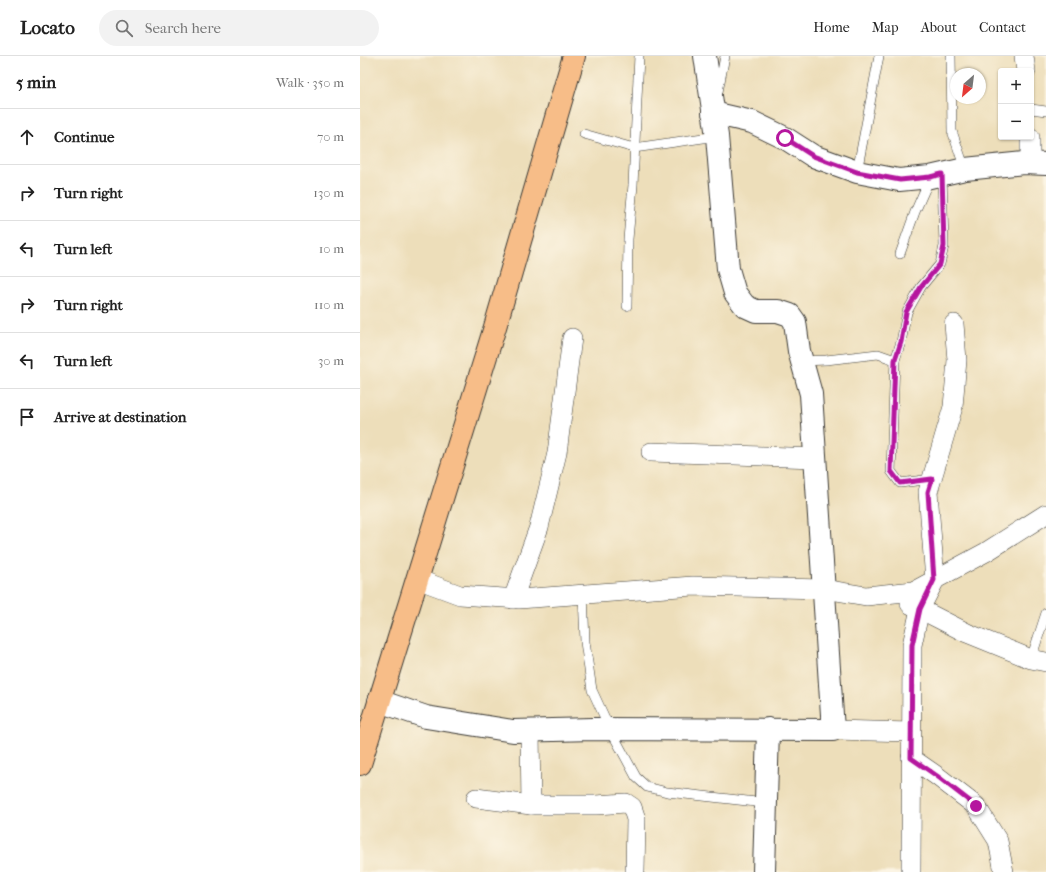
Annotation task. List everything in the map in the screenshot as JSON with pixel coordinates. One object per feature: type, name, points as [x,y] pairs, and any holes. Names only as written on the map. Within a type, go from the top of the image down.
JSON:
[{"type":"highway","points":[[360,764],[495,328],[574,56]]},
{"type":"street","points":[[706,56],[717,136],[728,269],[735,293],[746,306],[756,311],[778,311],[790,315],[795,322],[802,361],[811,394],[833,730]]},
{"type":"street","points":[[1024,56],[1026,68]]},
{"type":"street","points":[[713,113],[752,122],[785,138],[813,156],[857,172],[900,180],[936,176],[965,169],[1038,164],[1031,140]]},
{"type":"street","points":[[911,872],[912,645],[920,609],[934,580],[928,492],[953,407],[957,360],[954,324]]},
{"type":"street","points":[[513,599],[539,527],[557,453],[572,338]]},
{"type":"street","points":[[651,452],[815,458]]},
{"type":"street","points":[[417,579],[460,595],[513,599],[693,586],[824,589],[866,596],[890,594],[914,591],[986,552],[1046,514]]},
{"type":"street","points":[[890,594],[967,633],[1039,661]]},
{"type":"street","points":[[380,701],[426,717],[513,731],[610,729],[768,729],[911,732]]},
{"type":"street","points":[[764,872],[768,729]]},
{"type":"street","points":[[530,730],[531,805]]},
{"type":"street","points":[[911,758],[976,806],[998,841],[1005,870]]},
{"type":"street","points":[[476,798],[531,805],[596,806],[626,803],[632,807],[636,819],[635,872]]},
{"type":"lane","points":[[627,306],[628,239],[633,185],[640,56]]},
{"type":"lane","points":[[713,113],[725,56]]},
{"type":"lane","points":[[857,172],[879,56]]},
{"type":"lane","points":[[951,56],[952,131],[965,169]]},
{"type":"lane","points":[[1034,109],[1046,110]]},
{"type":"lane","points":[[584,134],[634,148],[717,136]]},
{"type":"lane","points":[[900,254],[915,212],[936,176]]},
{"type":"lane","points":[[932,479],[900,483],[891,471],[895,360],[901,342],[906,312],[921,287],[940,264],[944,246],[936,176]]},
{"type":"lane","points":[[802,361],[826,360],[878,354],[895,360]]},
{"type":"lane","points":[[584,594],[585,642],[592,690],[610,729],[636,777],[647,788],[667,792],[765,803]]},
{"type":"lane","points":[[1039,661],[1046,613]]},
{"type":"route","points":[[785,138],[813,156],[857,172],[900,180],[930,177],[942,174],[944,246],[940,264],[921,287],[906,312],[901,342],[895,360],[891,471],[900,483],[932,479],[928,492],[934,580],[920,609],[912,645],[911,758],[976,806]]}]
